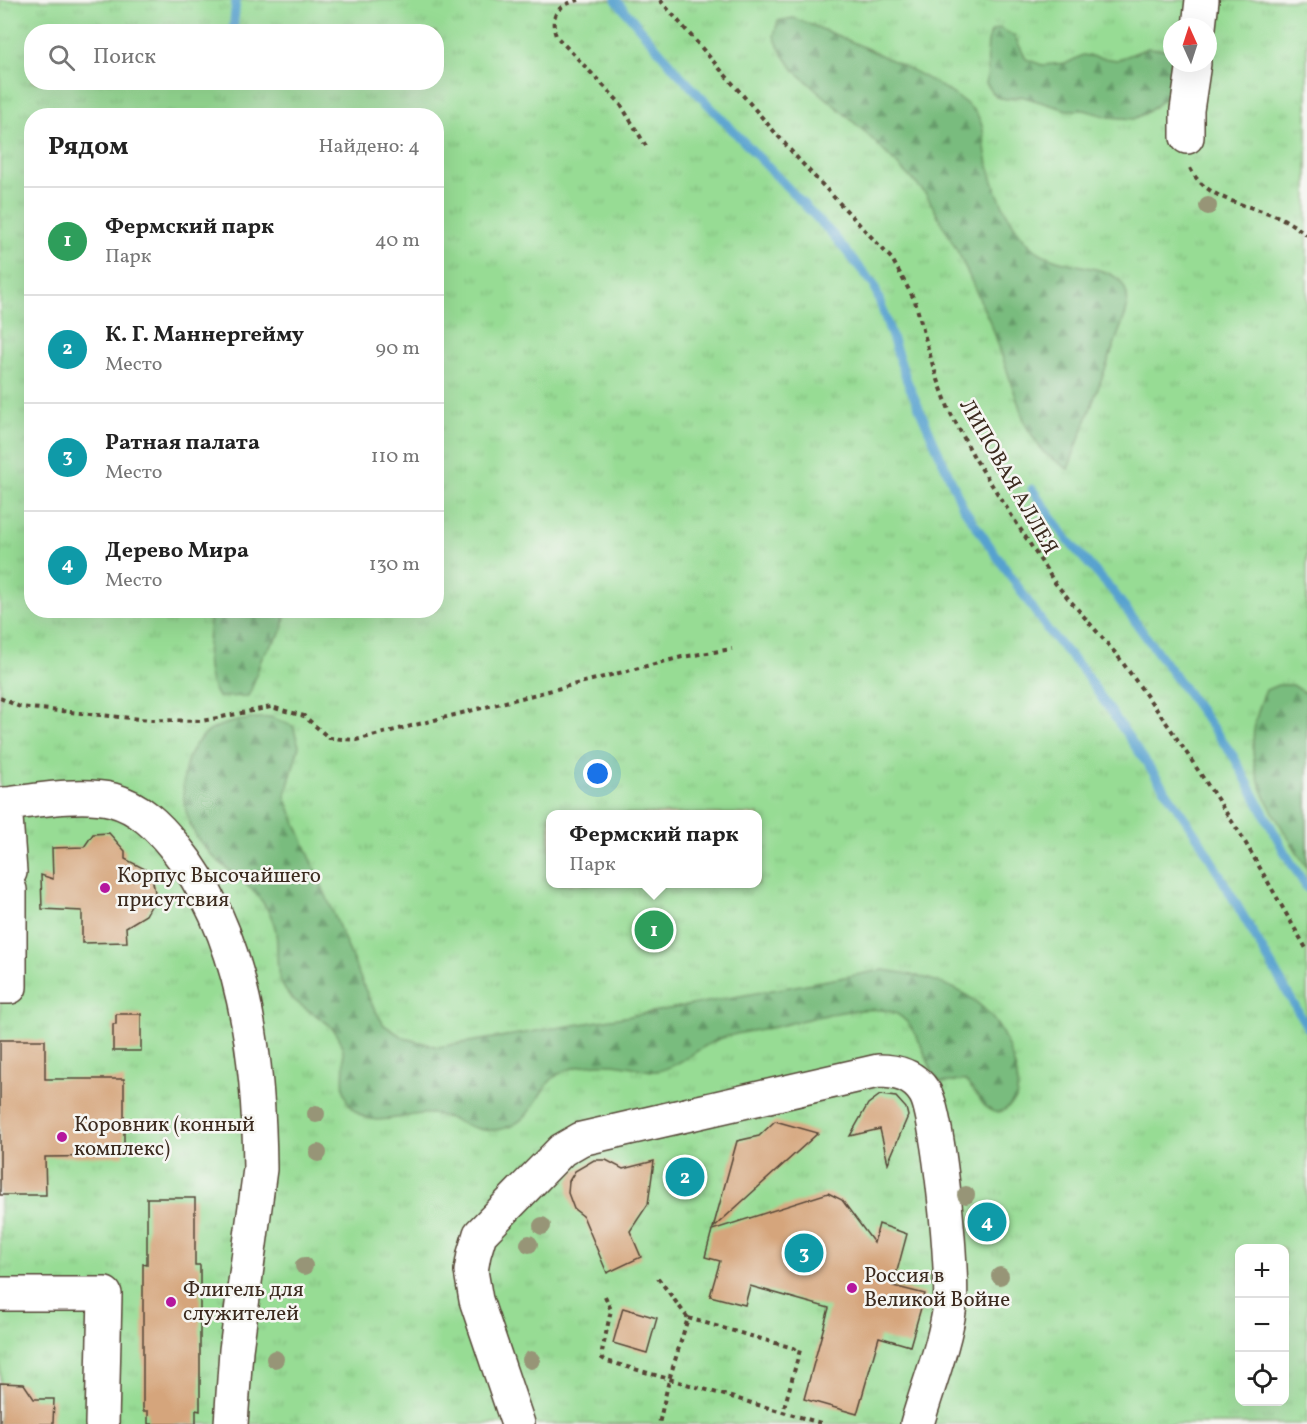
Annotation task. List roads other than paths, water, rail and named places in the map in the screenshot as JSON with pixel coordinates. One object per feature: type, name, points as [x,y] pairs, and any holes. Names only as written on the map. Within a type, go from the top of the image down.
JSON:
[{"type":"lane","points":[[1200,18],[1202,0]]},
{"type":"lane","points":[[1187,137],[1193,72]]},
{"type":"lane","points":[[0,987],[10,987],[10,881],[2,804],[96,798],[112,800],[143,814],[162,831],[196,874],[221,928],[248,1029],[260,1142],[258,1191],[236,1350],[231,1424]]},
{"type":"lane","points":[[518,1424],[476,1300],[471,1270],[480,1234],[562,1150],[570,1143],[581,1139],[878,1071],[894,1071],[918,1084],[928,1101],[935,1130],[951,1269],[950,1306],[917,1424]]},
{"type":"lane","points":[[0,1294],[105,1294],[102,1424]]},
{"type":"waterway","points":[[234,24],[236,0]]},
{"type":"waterway","points":[[616,0],[678,73],[833,235],[874,285],[907,381],[963,507],[1049,632],[1081,668],[1199,839],[1307,1027]]},
{"type":"waterway","points":[[1032,489],[1069,542],[1112,590],[1234,757],[1285,853],[1307,888]]},
{"type":"place","name":"Корпус Высочайшего присутсвия","points":[[105,888]]},
{"type":"place","name":"Фермский парк","points":[[654,930]]},
{"type":"place","name":"Коровник (конный комплекс)","points":[[62,1137]]},
{"type":"place","name":"К. Г. Маннергейму","points":[[685,1177]]},
{"type":"place","name":"Дерево Мира","points":[[987,1222]]},
{"type":"place","name":"Ратная палата","points":[[804,1253]]},
{"type":"place","name":"Россия в Великой Войне","points":[[852,1288]]},
{"type":"place","name":"Флигель для служителей","points":[[171,1302]]}]
